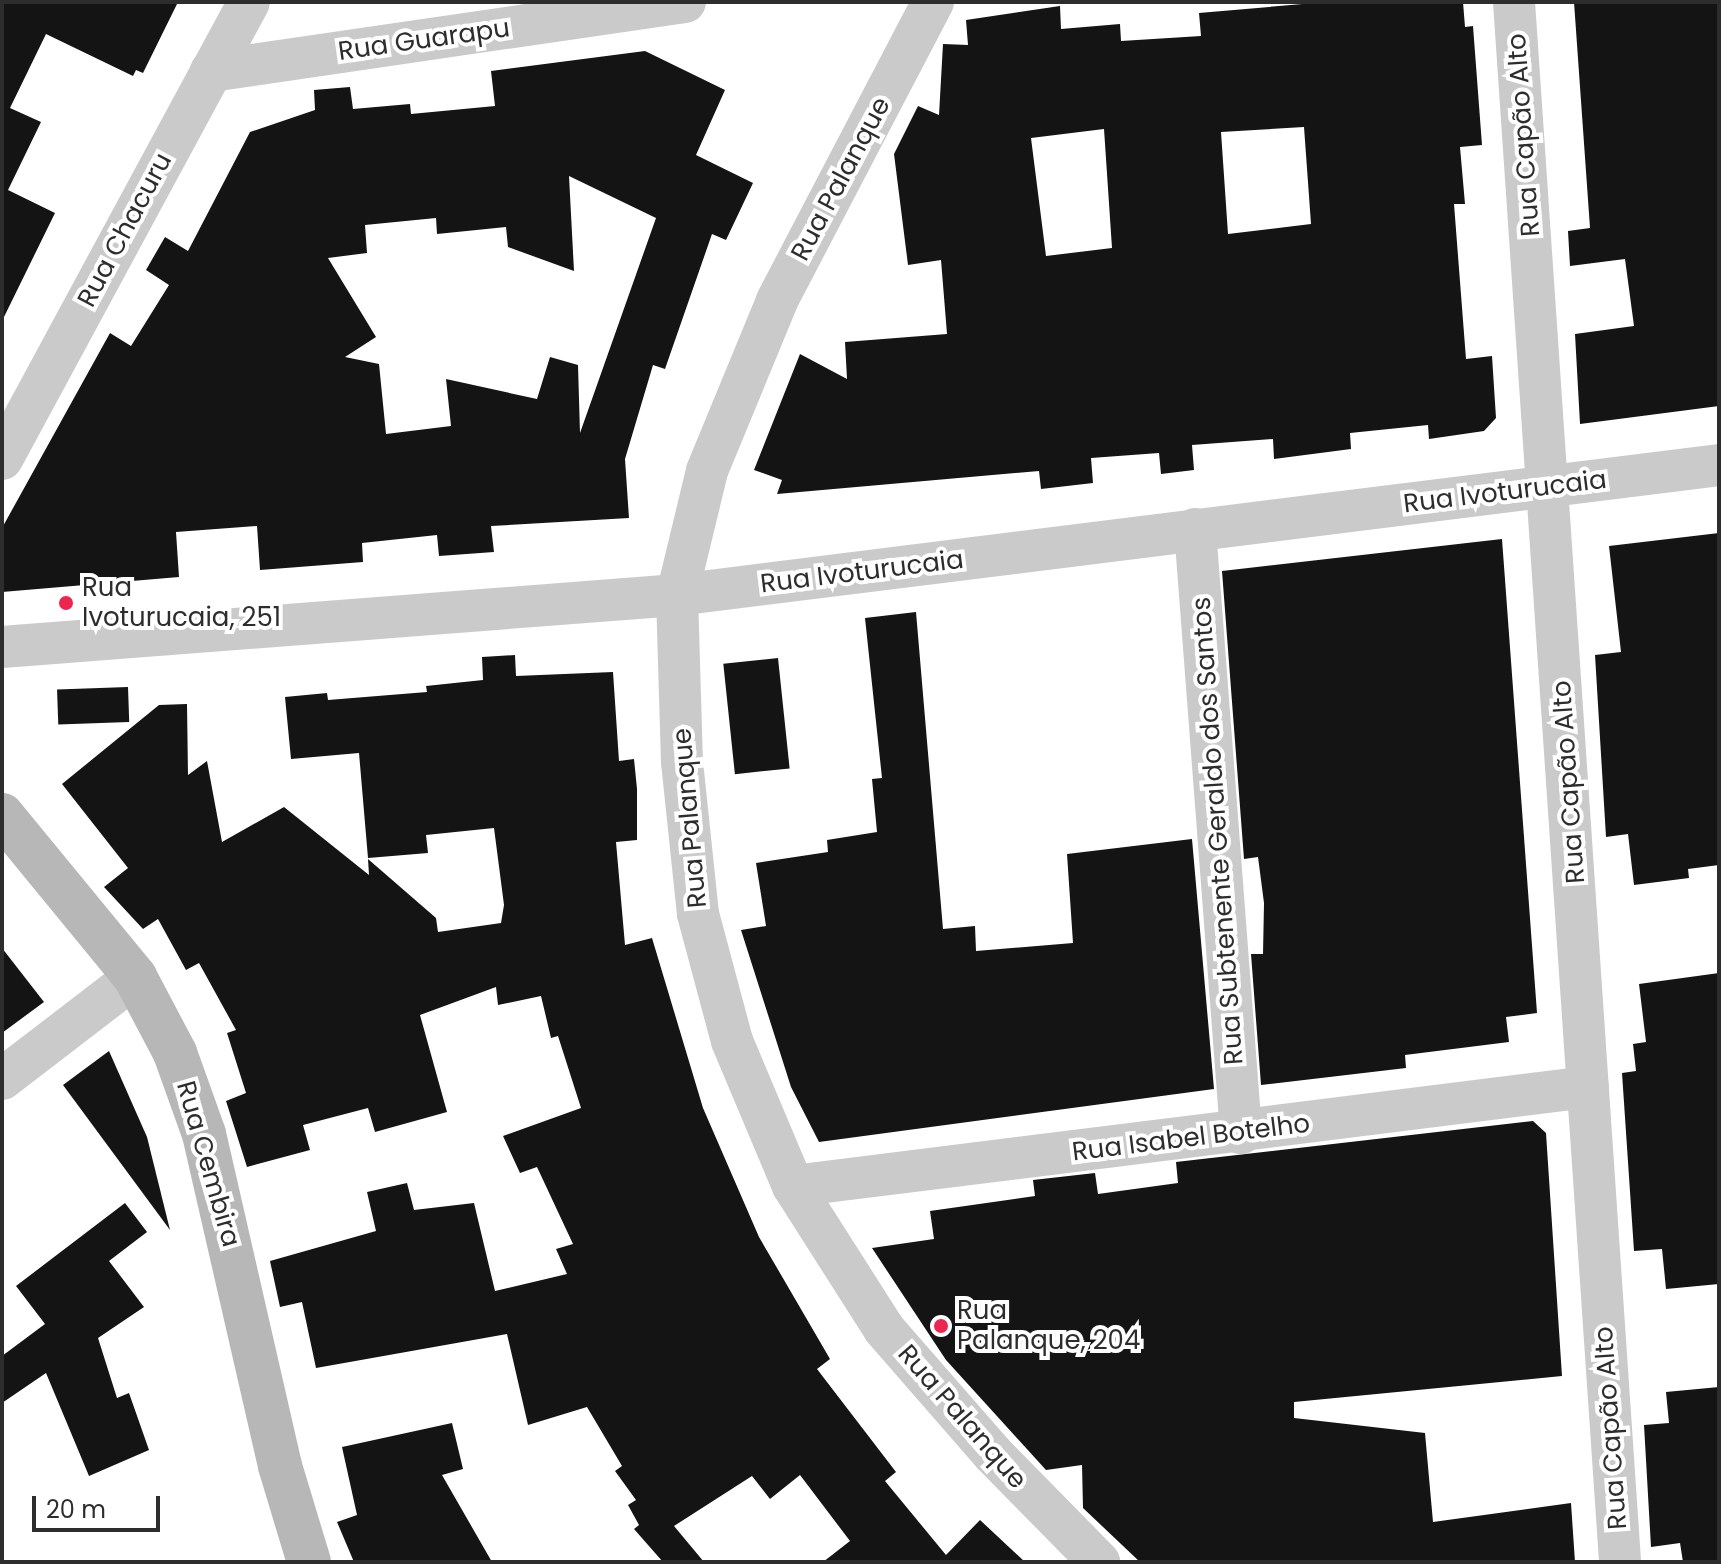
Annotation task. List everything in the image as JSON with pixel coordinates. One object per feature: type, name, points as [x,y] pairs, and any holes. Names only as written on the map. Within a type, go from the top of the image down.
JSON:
[{"type":"street","name":"Rua Chacuru","points":[[2,459],[249,2]]},
{"type":"street","name":"Rua Guarapu","points":[[211,71],[685,2]]},
{"type":"street","name":"Rua Palanque","points":[[933,2],[777,301],[707,471],[677,595],[682,762],[698,914],[732,1041],[793,1186],[884,1329],[992,1453],[1099,1562]]},
{"type":"street","name":"Rua Capão Alto","points":[[1514,2],[1551,487],[1620,1562]]},
{"type":"street","name":"Rua Ivoturucaia","points":[[2,647],[677,595],[1719,465]]},
{"type":"street","name":"Rua Subtenente Geraldo dos Santos","points":[[1195,529],[1241,1133]]},
{"type":"street","name":"Rua Cembira","points":[[2,815],[135,977],[175,1053],[204,1134],[280,1466],[309,1562]]},
{"type":"street","points":[[2,1079],[135,977]]},
{"type":"street","name":"Rua Isabel Botelho","points":[[793,1186],[1241,1133],[1588,1087]]},
{"type":"building","points":[[2,2],[178,2],[143,73],[136,70],[133,76],[46,34],[10,108],[41,122],[8,190],[55,213],[2,321]]},
{"type":"building","points":[[1326,2],[1463,2],[1465,27],[1473,26],[1482,145],[1460,147],[1465,204],[1454,204],[1466,359],[1492,356],[1496,418],[1484,431],[1429,439],[1428,425],[1350,433],[1351,449],[1274,459],[1273,439],[1192,445],[1194,470],[1161,474],[1159,453],[1091,458],[1093,483],[1041,489],[1039,471],[777,494],[782,480],[754,470],[800,354],[847,379],[845,342],[947,334],[941,260],[908,265],[894,154],[918,106],[939,115],[943,44],[968,45],[966,20],[1060,6],[1061,29],[1120,24],[1121,41],[1201,36],[1199,13]],"holes":[[[1304,127],[1311,224],[1228,234],[1221,132]],[[1104,129],[1112,248],[1046,256],[1031,138]]]},
{"type":"building","points":[[1574,2],[1719,2],[1719,406],[1580,424],[1575,334],[1634,326],[1625,259],[1570,266],[1568,231],[1590,228]]},
{"type":"building","points":[[645,51],[725,90],[696,155],[753,183],[726,240],[712,234],[665,369],[653,365],[625,459],[629,518],[491,526],[494,552],[439,556],[437,535],[362,543],[363,562],[260,570],[257,526],[176,532],[179,577],[2,592],[2,528],[110,333],[131,346],[169,285],[146,270],[165,237],[188,251],[250,132],[315,110],[314,90],[350,87],[353,109],[410,104],[411,114],[495,106],[491,71]],"holes":[[[569,176],[656,218],[580,433],[578,365],[550,357],[537,399],[446,379],[451,426],[386,434],[379,364],[345,357],[376,337],[328,258],[367,253],[365,225],[436,218],[437,234],[506,227],[508,247],[574,271]]]},
{"type":"building","points":[[1719,533],[1719,865],[1688,869],[1689,878],[1634,885],[1628,834],[1606,837],[1595,655],[1621,652],[1609,546]]},
{"type":"building","points":[[1502,539],[1537,1013],[1506,1017],[1509,1042],[1405,1055],[1406,1068],[1261,1085],[1251,954],[1263,954],[1264,903],[1258,857],[1244,859],[1222,571]]},
{"type":"building","points":[[916,612],[943,929],[975,926],[976,951],[1073,943],[1067,854],[1192,839],[1214,1089],[819,1142],[791,1087],[741,930],[766,926],[756,863],[828,852],[827,840],[877,832],[872,779],[882,778],[865,618]]},
{"type":"building","points":[[515,655],[516,676],[613,672],[619,761],[634,759],[637,789],[637,840],[616,842],[625,945],[652,938],[703,1108],[759,1237],[830,1359],[817,1369],[896,1472],[885,1481],[946,1555],[980,1520],[1025,1562],[823,1562],[850,1541],[800,1475],[770,1499],[752,1476],[674,1526],[704,1562],[663,1562],[634,1529],[639,1525],[628,1505],[636,1500],[615,1471],[622,1466],[587,1407],[528,1425],[507,1334],[316,1368],[302,1302],[280,1307],[270,1261],[376,1231],[367,1192],[407,1183],[414,1210],[474,1203],[495,1291],[567,1274],[556,1249],[573,1244],[537,1167],[520,1173],[503,1136],[581,1108],[558,1036],[551,1038],[541,996],[498,1005],[496,987],[420,1015],[447,1112],[375,1132],[368,1108],[303,1125],[310,1150],[247,1167],[226,1101],[246,1093],[227,1033],[236,1030],[199,963],[186,970],[158,919],[143,929],[104,887],[128,868],[62,784],[159,705],[187,704],[188,775],[207,761],[222,842],[284,807],[369,875],[368,859],[436,918],[438,932],[501,923],[504,905],[494,828],[426,835],[428,853],[368,858],[359,753],[291,759],[285,697],[327,693],[328,700],[427,692],[426,686],[483,680],[482,657]]},
{"type":"building","points":[[778,658],[790,768],[735,774],[723,664]]},
{"type":"building","points":[[128,687],[129,722],[58,724],[57,689]]},
{"type":"building","points":[[2,948],[44,1002],[2,1033]]},
{"type":"building","points":[[1719,973],[1719,1284],[1666,1289],[1662,1249],[1634,1251],[1622,1073],[1636,1071],[1633,1044],[1646,1042],[1639,984]]},
{"type":"building","points":[[109,1051],[147,1137],[170,1230],[63,1085]]},
{"type":"building","points":[[1533,1121],[1546,1133],[1562,1376],[1294,1402],[1294,1418],[1425,1433],[1433,1522],[1571,1503],[1575,1562],[1140,1562],[1083,1508],[1082,1465],[1046,1470],[946,1360],[872,1248],[934,1239],[930,1211],[1035,1196],[1033,1180],[1095,1173],[1098,1194],[1178,1183],[1176,1162]]},
{"type":"building","points":[[125,1203],[147,1232],[109,1261],[144,1307],[98,1338],[117,1398],[129,1393],[149,1450],[89,1476],[46,1373],[2,1403],[2,1356],[45,1324],[16,1286]]},
{"type":"building","points":[[1719,1387],[1719,1562],[1683,1562],[1680,1543],[1651,1547],[1644,1425],[1669,1423],[1666,1392]]},
{"type":"building","points":[[452,1423],[463,1469],[442,1475],[492,1562],[354,1562],[337,1522],[357,1515],[342,1447]]},
{"type":"place","name":"Rua Ivoturucaia, 251","points":[[66,603]]},
{"type":"place","name":"Rua Palanque, 204","points":[[941,1326]]}]
